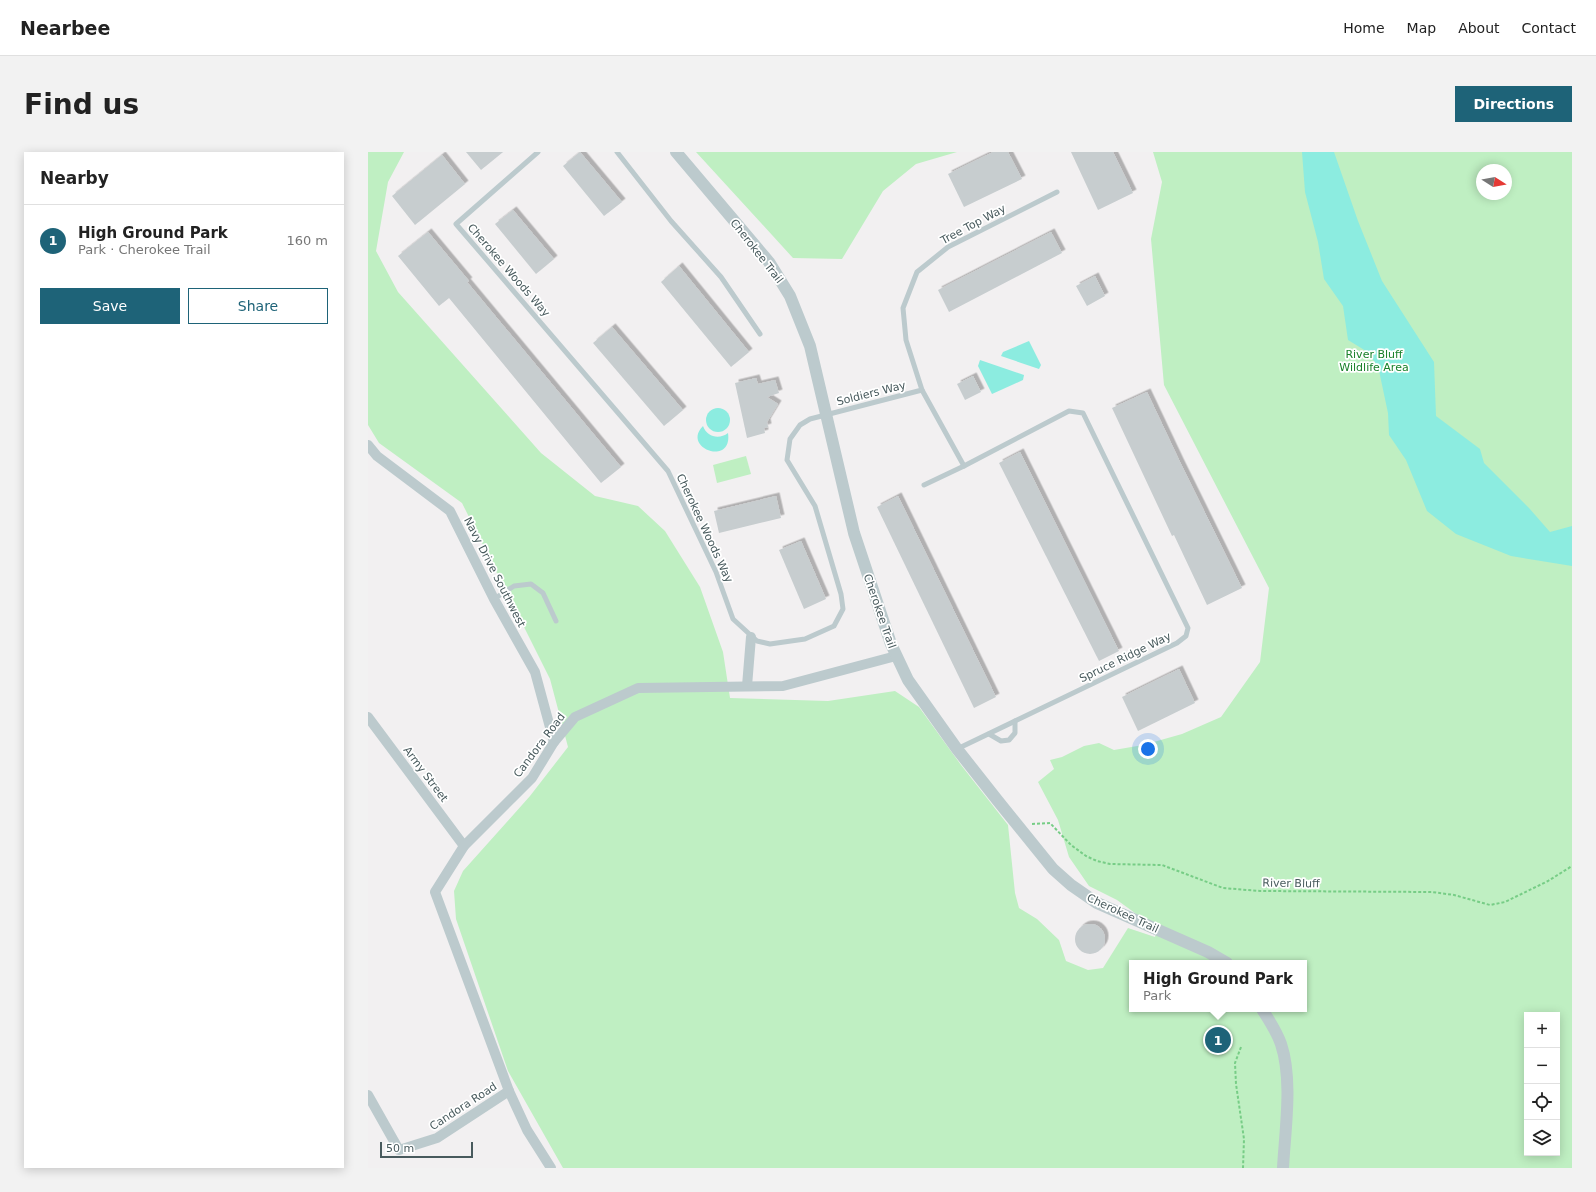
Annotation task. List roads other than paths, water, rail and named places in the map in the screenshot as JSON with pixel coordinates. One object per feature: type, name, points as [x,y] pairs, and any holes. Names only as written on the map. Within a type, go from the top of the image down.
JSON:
[{"type":"street","name":"Cherokee Trail","points":[[676,152],[769,262],[781,279],[790,296],[810,346],[854,533],[868,580],[896,656],[908,680],[957,749],[1017,824],[1053,868],[1081,893],[1097,903],[1208,952],[1222,960]]},
{"type":"street","name":"Navy Drive Southwest","points":[[368,445],[377,456],[450,512],[494,599],[535,672],[554,742]]},
{"type":"street","points":[[748,686],[751,637]]},
{"type":"street","name":"Candora Road","points":[[368,1095],[399,1150],[437,1138],[509,1091],[435,892],[464,846],[532,778],[554,742],[575,717],[638,688],[783,686],[896,656]]},
{"type":"street","name":"Army Street","points":[[368,717],[464,846]]},
{"type":"street","points":[[1264,1012],[1281,1044],[1287,1073],[1283,1168]]},
{"type":"street","points":[[509,1091],[527,1130],[552,1168]]},
{"type":"lane","name":"Cherokee Woods Way","points":[[538,152],[456,224],[668,471],[716,572],[733,619],[757,641],[770,644],[805,639],[834,626],[843,609],[841,594],[815,506],[787,460],[790,439],[800,425],[826,414]]},
{"type":"lane","points":[[617,152],[671,221],[721,277],[760,334]]},
{"type":"lane","name":"Tree Top Way","points":[[964,466],[922,390],[906,340],[903,308],[917,272],[948,247],[1057,192]]},
{"type":"lane","name":"Soldiers Way","points":[[826,414],[922,390]]},
{"type":"lane","name":"Spruce Ridge Way","points":[[957,749],[1177,643],[1186,636],[1188,628],[1083,413],[1069,411],[964,466]]},
{"type":"lane","points":[[924,485],[964,466]]},
{"type":"lane","points":[[494,599],[514,586],[531,584],[543,593],[556,621]]},
{"type":"lane","points":[[989,734],[1001,741],[1009,740],[1015,733],[1015,721]]},
{"type":"water","points":[[1302,152],[1334,152],[1358,221],[1382,281],[1434,362],[1436,416],[1480,449],[1484,463],[1529,508],[1550,532],[1572,526],[1572,566],[1511,556],[1456,534],[1427,511],[1406,460],[1389,435],[1388,413],[1378,366],[1366,351],[1348,340],[1343,306],[1324,279],[1318,242],[1305,192]]},
{"type":"water","points":[[1029,341],[1041,365],[1039,369],[1001,356],[1003,352]]},
{"type":"water","points":[[980,360],[1024,375],[1023,380],[992,394],[978,366]]},
{"type":"water","points":[[718,408],[726,412],[730,420],[726,428],[718,432],[710,428],[706,420],[710,412]]},
{"type":"water","points":[[703,426],[707,433],[717,437],[728,433],[727,443],[723,449],[716,452],[703,447],[698,441],[698,434]]},
{"type":"place","name":"High Ground Park","points":[[1218,1040]]},
{"type":"park label","name":"River Bluff Wildlife Area","points":[[1374,360]]}]
